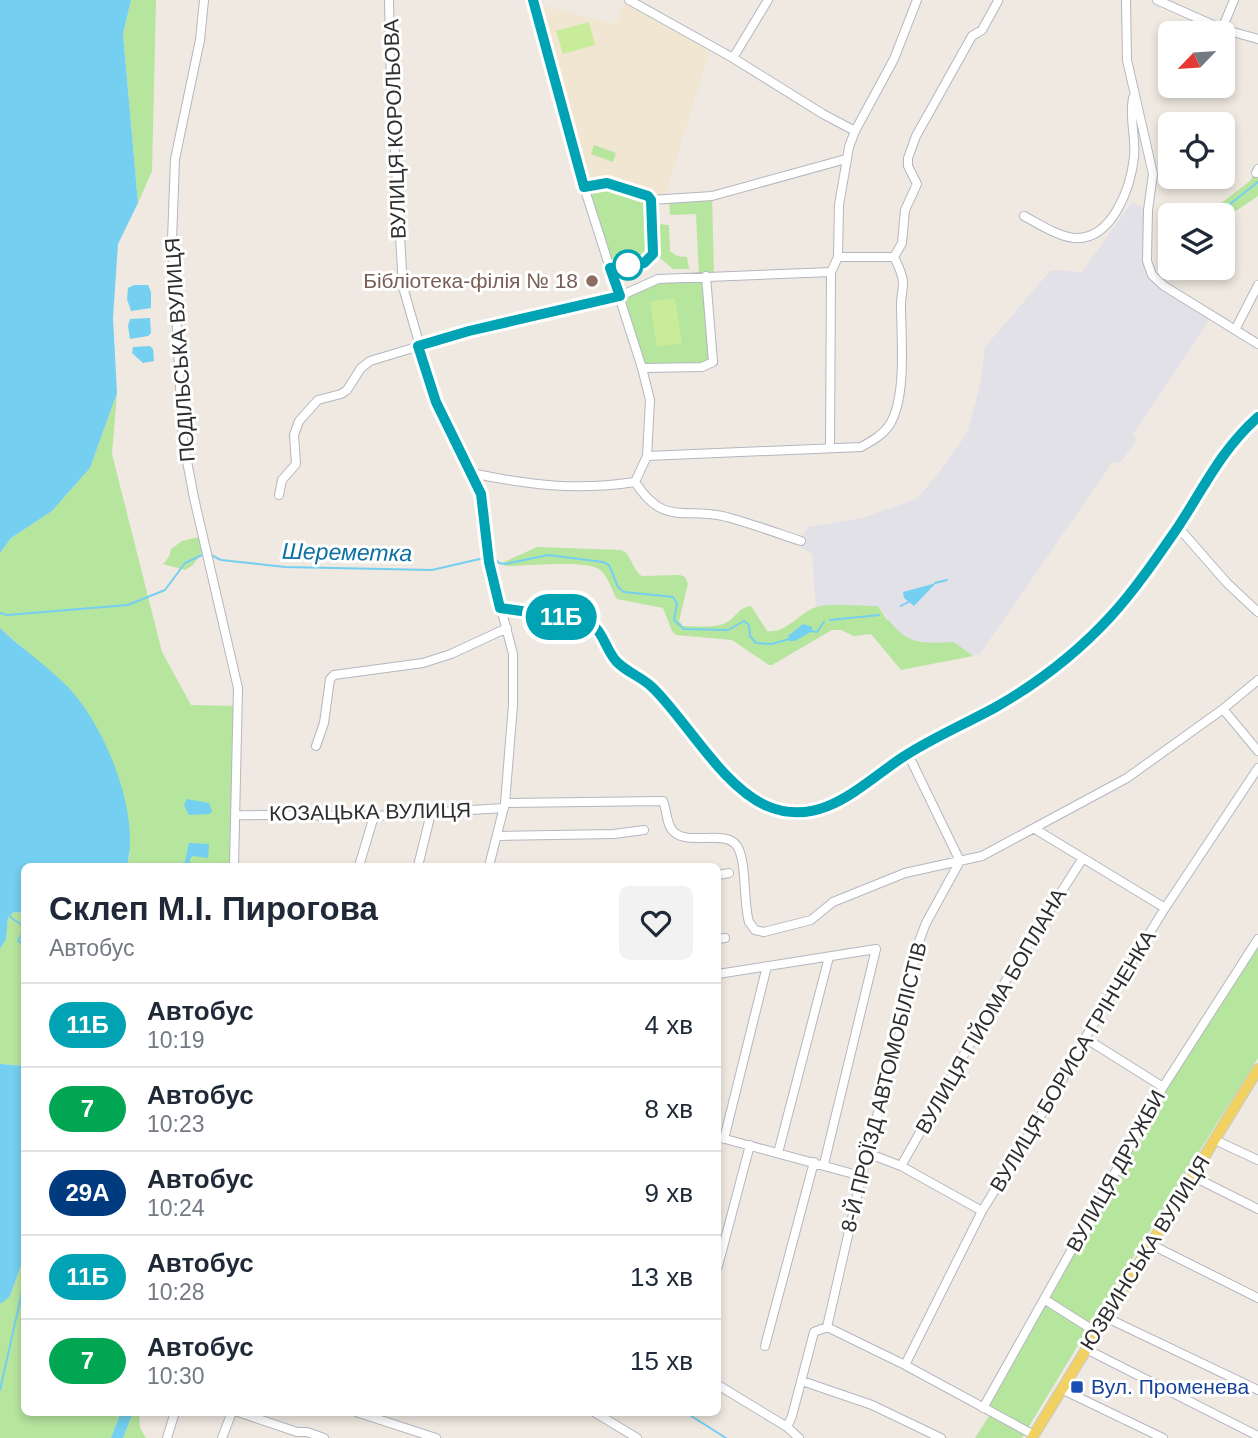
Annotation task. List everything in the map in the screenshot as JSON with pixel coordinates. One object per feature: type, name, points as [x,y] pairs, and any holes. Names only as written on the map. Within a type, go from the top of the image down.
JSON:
[{"type":"main road","name":"ЮЗВИНСЬКА ВУЛИЦЯ","points":[[1033,1437],[1258,1069]]},
{"type":"street","name":"ПОДІЛЬСЬКА ВУЛИЦЯ","points":[[204,0],[200,40],[175,159],[172,240],[183,440],[238,688],[234,863]]},
{"type":"street","name":"ВУЛИЦЯ КОРОЛЬОВА","points":[[389,0],[401,278],[418,346],[436,402],[471,473],[483,505],[489,562],[512,646],[514,681],[504,805],[490,863]]},
{"type":"street","points":[[533,0],[584,187],[642,368],[651,408],[648,456],[635,482]]},
{"type":"street","points":[[629,0],[855,131]]},
{"type":"street","points":[[733,58],[768,0]]},
{"type":"street","points":[[830,448],[831,272],[838,257],[839,205],[846,159],[855,131],[894,59],[917,0]]},
{"type":"street","points":[[1126,0],[1127,60],[1153,174],[1147,261],[1152,275],[1164,286],[1258,344]]},
{"type":"street","points":[[1157,0],[1204,21]]},
{"type":"street","points":[[1225,21],[1234,0]]},
{"type":"street","points":[[648,456],[861,447],[884,433],[899,401],[903,282],[894,257],[902,243],[905,210],[917,184],[910,172],[908,158],[916,136],[972,36],[982,30],[998,1]]},
{"type":"street","points":[[1236,33],[1258,39]]},
{"type":"street","points":[[1024,216],[1073,238],[1088,236],[1105,225],[1116,211],[1130,179],[1134,155],[1131,110],[1133,95]]},
{"type":"street","points":[[651,200],[712,196],[846,159]]},
{"type":"street","points":[[584,187],[607,183],[643,192],[651,200],[653,256],[642,264],[610,268]]},
{"type":"street","points":[[838,257],[894,257]]},
{"type":"street","points":[[279,495],[282,480],[296,464],[294,432],[311,406],[323,398],[345,393],[366,363],[469,331],[620,296],[658,279],[831,272]]},
{"type":"street","points":[[642,368],[702,367],[713,362],[706,276]]},
{"type":"street","points":[[1235,331],[1258,285]]},
{"type":"street","points":[[500,608],[585,620],[594,624],[610,654],[625,670],[651,685],[738,786],[755,800],[776,809],[799,812],[828,807],[854,793],[908,754],[1020,692],[1087,641],[1114,614],[1178,527],[1220,457],[1258,416]]},
{"type":"street","points":[[471,473],[527,484],[601,486],[635,482]]},
{"type":"street","points":[[635,482],[649,502],[662,509],[681,514],[724,516],[801,541]]},
{"type":"street","points":[[1178,527],[1227,583],[1258,612]]},
{"type":"street","points":[[316,746],[324,723],[331,679],[334,675],[423,663],[451,654],[507,628]]},
{"type":"street","name":"КОЗАЦЬКА ВУЛИЦЯ","points":[[237,815],[374,816],[504,805],[663,801],[674,833],[683,837],[729,839],[735,844],[740,857],[748,918],[753,928],[761,932],[811,920],[833,902],[905,873],[978,858],[1127,778],[1223,709],[1258,680]]},
{"type":"street","points":[[1223,709],[1258,751]]},
{"type":"street","points":[[908,754],[960,861]]},
{"type":"street","name":"ВУЛИЦЯ БОРИСА ГРІНЧЕНКА","points":[[905,1365],[982,1211],[1165,908],[1258,768]]},
{"type":"street","points":[[419,863],[431,813]]},
{"type":"street","points":[[360,863],[374,816]]},
{"type":"street","points":[[1035,829],[1165,908]]},
{"type":"street","points":[[497,836],[614,834],[645,830]]},
{"type":"street","name":"ВУЛИЦЯ ГІЙОМА БОПЛАНА","points":[[901,1166],[1017,961],[1083,858]]},
{"type":"street","name":"8-Й ПРОЇЗД АВТОМОБІЛІСТІВ","points":[[787,1427],[814,1332],[827,1327],[867,1153],[899,1037],[918,944],[926,923],[960,861]]},
{"type":"street","points":[[721,874],[729,873]]},
{"type":"street","name":"ВУЛИЦЯ ДРУЖБИ","points":[[983,1408],[1164,1087],[1255,950],[1258,939]]},
{"type":"street","points":[[721,974],[876,949],[824,1164]]},
{"type":"street","points":[[778,1153],[829,957]]},
{"type":"street","points":[[767,966],[721,1138],[862,1176]]},
{"type":"street","points":[[1085,1038],[1164,1087]]},
{"type":"street","points":[[1215,1140],[1258,1160]]},
{"type":"street","points":[[721,1255],[750,1145]]},
{"type":"street","points":[[867,1153],[901,1166],[982,1211]]},
{"type":"street","points":[[765,1346],[814,1162]]},
{"type":"street","points":[[1192,1176],[1258,1209]]},
{"type":"street","points":[[1150,1244],[1258,1298]]},
{"type":"street","points":[[1044,1299],[1096,1332]]},
{"type":"street","points":[[1105,1317],[1258,1390]]},
{"type":"street","points":[[827,1327],[905,1365],[1033,1437]]},
{"type":"street","points":[[1086,1349],[1258,1436]]},
{"type":"street","points":[[802,1381],[872,1405],[941,1438]]},
{"type":"street","points":[[721,1387],[787,1427],[799,1438]]},
{"type":"street","points":[[1061,1389],[1163,1438]]},
{"type":"street","points":[[167,1438],[174,1416]]},
{"type":"street","points":[[222,1438],[230,1416]]},
{"type":"street","points":[[249,1416],[296,1435],[303,1431],[324,1438]]},
{"type":"street","points":[[368,1416],[436,1438]]},
{"type":"street","points":[[601,1416],[637,1438]]},
{"type":"shaded area","points":[[625,0],[711,46],[664,199],[584,187],[533,3],[616,24]]},
{"type":"shaded area","points":[[1132,202],[1148,210],[1147,260],[1152,275],[1212,316],[1133,434],[1137,440],[1121,462],[1112,463],[980,654],[973,656],[954,642],[930,643],[912,640],[898,633],[878,606],[816,606],[812,554],[800,547],[799,540],[808,527],[862,518],[917,499],[967,433],[980,386],[985,347],[1051,270],[1082,272]]},
{"type":"green space","points":[[131,0],[156,0],[152,171],[138,203],[123,34]]},
{"type":"green space","points":[[589,22],[595,45],[563,54],[556,31]]},
{"type":"green space","points":[[594,145],[616,153],[613,162],[591,154]]},
{"type":"green space","points":[[1258,169],[1258,196],[1235,212],[1235,203],[1221,203],[1250,181]]},
{"type":"green space","points":[[607,183],[648,196],[650,259],[610,268],[584,187]]},
{"type":"green space","points":[[712,196],[714,276],[707,276],[711,364],[642,368],[620,296],[658,279],[699,276],[696,214],[670,215],[669,199]]},
{"type":"green space","points":[[658,224],[669,225],[670,251],[677,256],[687,257],[689,269],[673,269],[660,258]]},
{"type":"green space","points":[[675,298],[682,343],[657,347],[650,302]]},
{"type":"green space","points":[[117,393],[112,454],[162,652],[191,705],[238,706],[234,863],[128,863],[130,854],[66,685],[0,628],[0,553],[11,538],[52,511],[90,468]]},
{"type":"green space","points":[[199,537],[202,552],[193,565],[185,570],[163,564],[171,549],[182,541]]},
{"type":"green space","points":[[537,547],[621,550],[628,555],[642,576],[685,577],[688,584],[679,621],[683,626],[723,624],[751,606],[767,631],[774,631],[816,607],[878,606],[887,620],[910,639],[954,642],[973,656],[901,670],[871,634],[854,636],[841,630],[832,630],[769,665],[732,640],[676,635],[663,608],[617,599],[605,576],[593,567],[569,564],[505,566],[504,562]]},
{"type":"green space","points":[[14,912],[21,913],[21,1066],[0,1064],[0,949],[6,939],[8,917]]},
{"type":"green space","points":[[1258,939],[1258,1058],[1022,1438],[975,1438],[991,1413],[983,1408],[1163,1087]]},
{"type":"green space","points":[[21,1265],[21,1416],[119,1416],[111,1438],[0,1438],[0,1303],[10,1296]]},
{"type":"green space","points":[[131,1416],[139,1416],[140,1428],[146,1438],[123,1438]]},
{"type":"water","points":[[0,0],[131,0],[123,34],[138,203],[118,244],[113,318],[117,393],[90,468],[52,511],[11,538],[0,553]]},
{"type":"water","points":[[148,285],[151,308],[131,311],[127,299],[128,288]]},
{"type":"water","points":[[150,318],[151,333],[130,339],[130,319]]},
{"type":"water","points":[[150,346],[153,349],[154,361],[143,363],[132,353],[133,347]]},
{"type":"water","points":[[936,583],[914,606],[904,598],[903,592]]},
{"type":"water","points":[[803,624],[812,627],[812,631],[790,641],[788,636]]},
{"type":"water","points":[[0,628],[65,684],[93,721],[116,769],[124,795],[130,845],[127,863],[21,863],[21,913],[14,912],[8,917],[6,939],[0,949]]},
{"type":"water","points":[[187,799],[209,803],[212,811],[210,814],[189,815],[184,805]]},
{"type":"water","points":[[189,843],[209,844],[208,858],[193,856],[190,863],[185,863]]},
{"type":"water","points":[[0,1064],[21,1066],[21,1265],[10,1296],[0,1303]]},
{"type":"water","points":[[119,1416],[131,1416],[123,1438],[111,1438]]},
{"type":"waterway","name":"Шереметка","points":[[1231,203],[1258,182]]},
{"type":"waterway","name":"Шереметка","points":[[0,613],[7,615],[128,605],[165,590],[185,563],[202,555]]},
{"type":"waterway","name":"Шереметка","points":[[211,555],[221,560],[285,567],[432,570],[484,558]]},
{"type":"waterway","name":"Шереметка","points":[[493,557],[499,563],[505,564],[548,555],[603,562],[609,565],[618,587],[624,592],[673,597],[677,604],[674,620],[684,629],[728,630],[744,621],[749,625],[750,636],[756,643],[772,644],[789,639]]},
{"type":"waterway","name":"Шереметка","points":[[935,583],[947,580]]},
{"type":"waterway","name":"Шереметка","points":[[901,606],[910,601]]},
{"type":"waterway","name":"Шереметка","points":[[830,620],[879,615]]},
{"type":"waterway","name":"Шереметка","points":[[810,631],[817,632],[824,622]]},
{"type":"waterway","points":[[9,913],[10,917],[21,924]]},
{"type":"waterway","points":[[21,936],[18,941],[21,942]]},
{"type":"waterway","points":[[0,1390],[21,1296]]},
{"type":"waterway","points":[[691,1416],[726,1438]]},
{"type":"bus line","name":"11Б","points":[[533,0],[584,187],[607,183],[643,192],[648,196],[651,200],[653,254],[644,263],[610,268],[620,296],[469,331],[418,346],[436,402],[481,494],[489,562],[500,608],[585,620],[594,624],[610,654],[625,670],[651,685],[730,779],[755,800],[766,806],[792,812],[817,811],[828,807],[854,793],[903,757],[1020,692],[1050,671],[1087,641],[1114,614],[1178,527],[1220,457],[1258,417]]},
{"type":"place","name":"Бібліотека-філія № 18","points":[[592,281]]},
{"type":"place","name":"Вул. Променева","points":[[1077,1387]]}]
